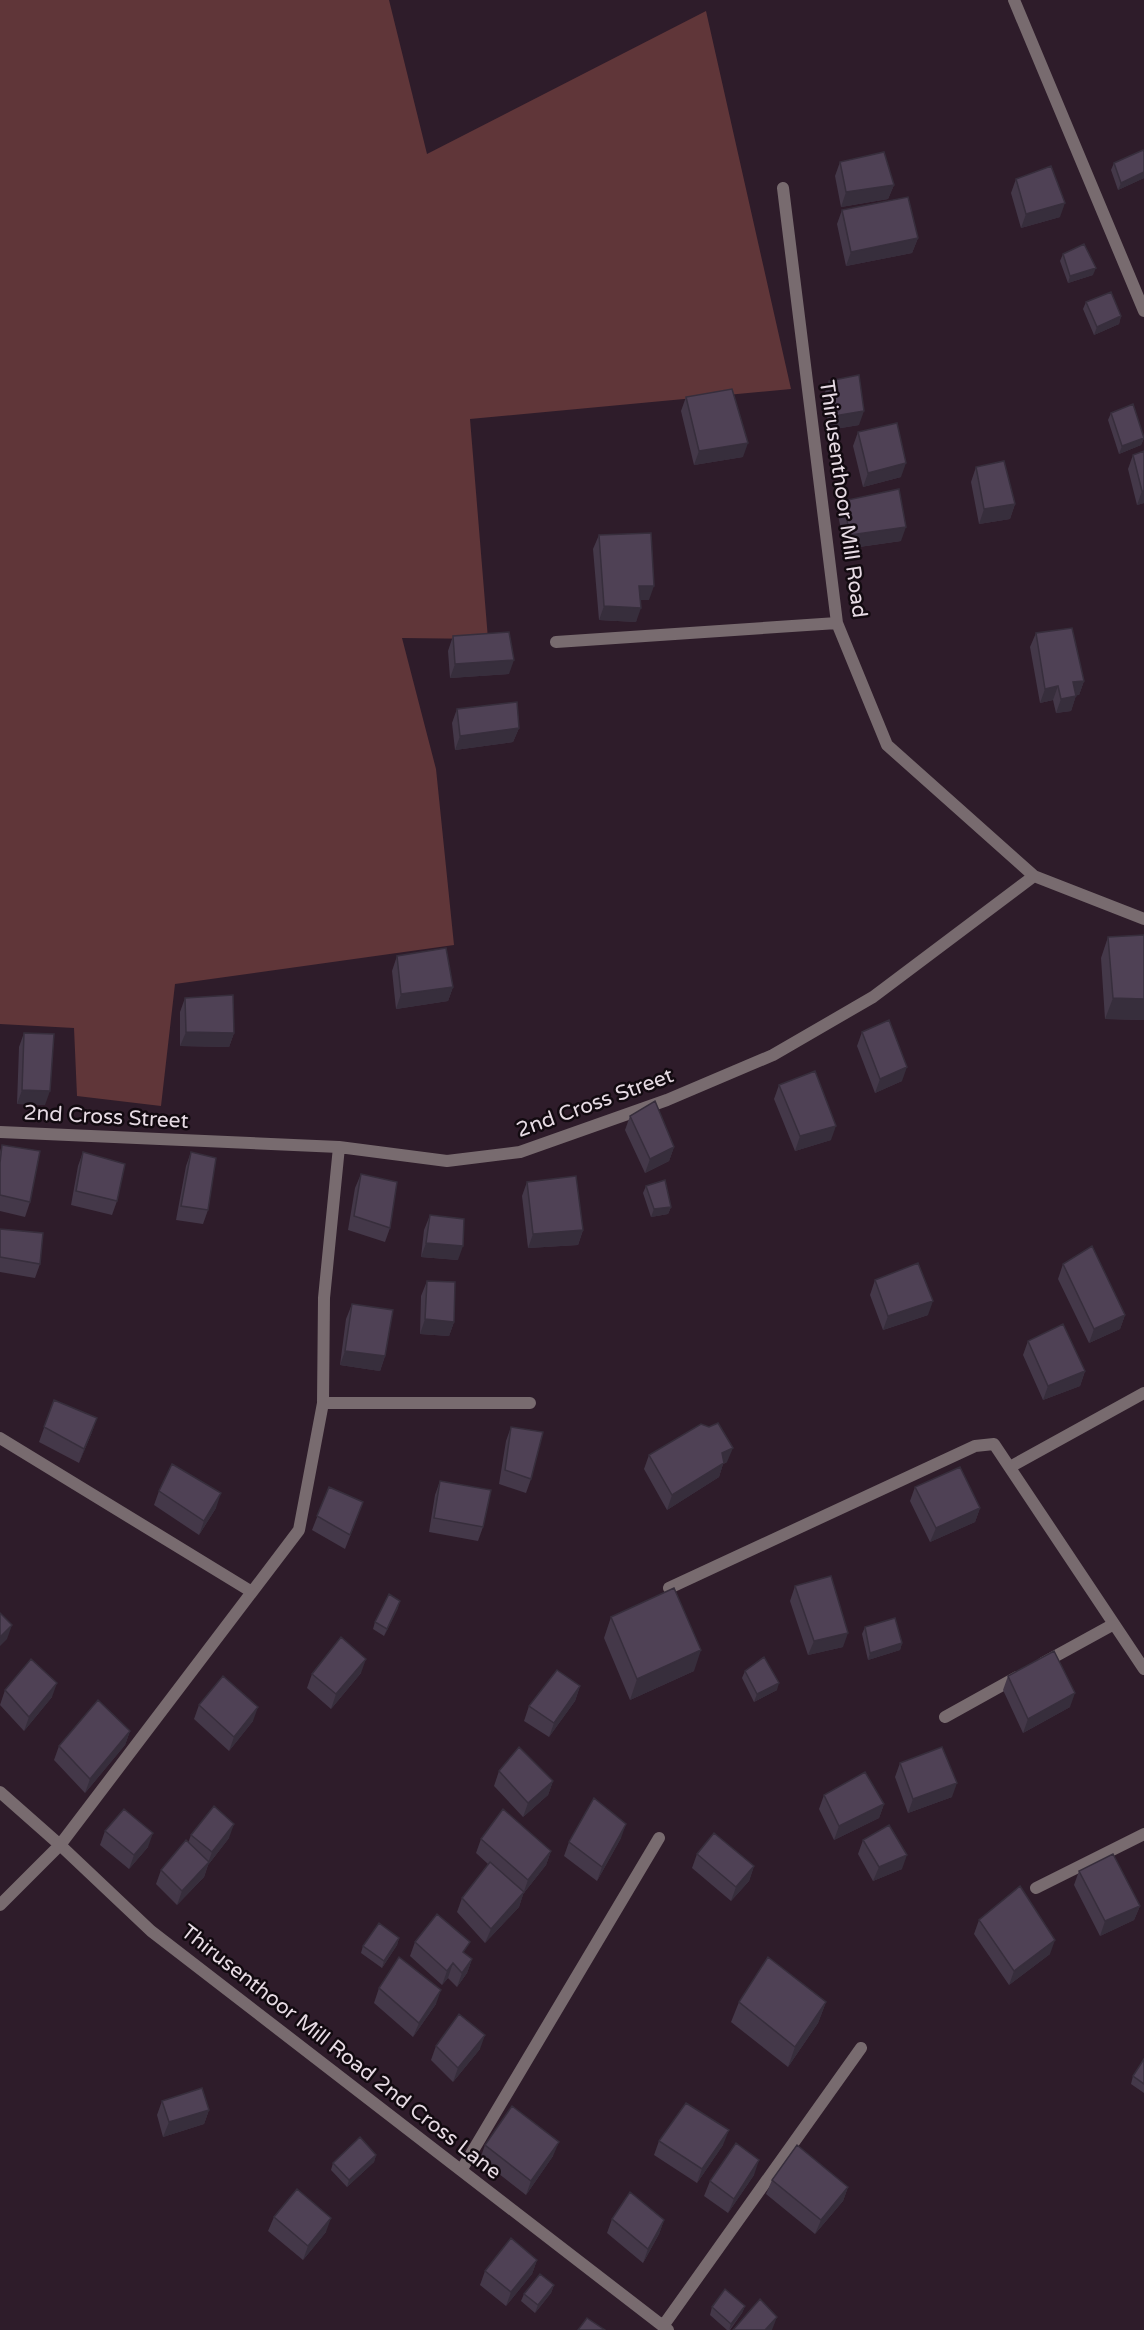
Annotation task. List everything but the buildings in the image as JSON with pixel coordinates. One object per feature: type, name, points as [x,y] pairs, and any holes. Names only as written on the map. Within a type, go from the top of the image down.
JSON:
[{"type":"street","points":[[1014,0],[1144,311]]},
{"type":"street","name":"Thirusenthoor Mill Road","points":[[783,188],[837,623],[887,746],[1034,876],[1144,919]]},
{"type":"street","points":[[556,642],[837,623]]},
{"type":"street","name":"2nd Cross Street","points":[[0,1132],[339,1147],[447,1161],[520,1152],[667,1100],[773,1055],[873,997],[1034,876]]},
{"type":"street","points":[[0,1905],[60,1845],[299,1530],[323,1402],[324,1298],[339,1147]]},
{"type":"street","points":[[1010,1467],[1144,1393]]},
{"type":"street","points":[[323,1402],[530,1403]]},
{"type":"street","points":[[0,1438],[252,1592]]},
{"type":"street","points":[[669,1588],[975,1446],[994,1444],[1144,1669]]},
{"type":"street","points":[[945,1717],[1114,1624]]},
{"type":"street","name":"Thirusenthoor Mill Road 2nd Cross Lane","points":[[0,1792],[151,1931],[665,2328]]},
{"type":"street","points":[[1036,1888],[1144,1834]]},
{"type":"street","points":[[462,2169],[659,1838]]},
{"type":"street","points":[[665,2328],[861,2048]]},
{"type":"shaded area","points":[[0,0],[389,0],[427,154],[706,11],[791,389],[470,419],[488,639],[402,638],[436,769],[454,945],[175,984],[161,1106],[77,1096],[74,1028],[0,1024]]}]
